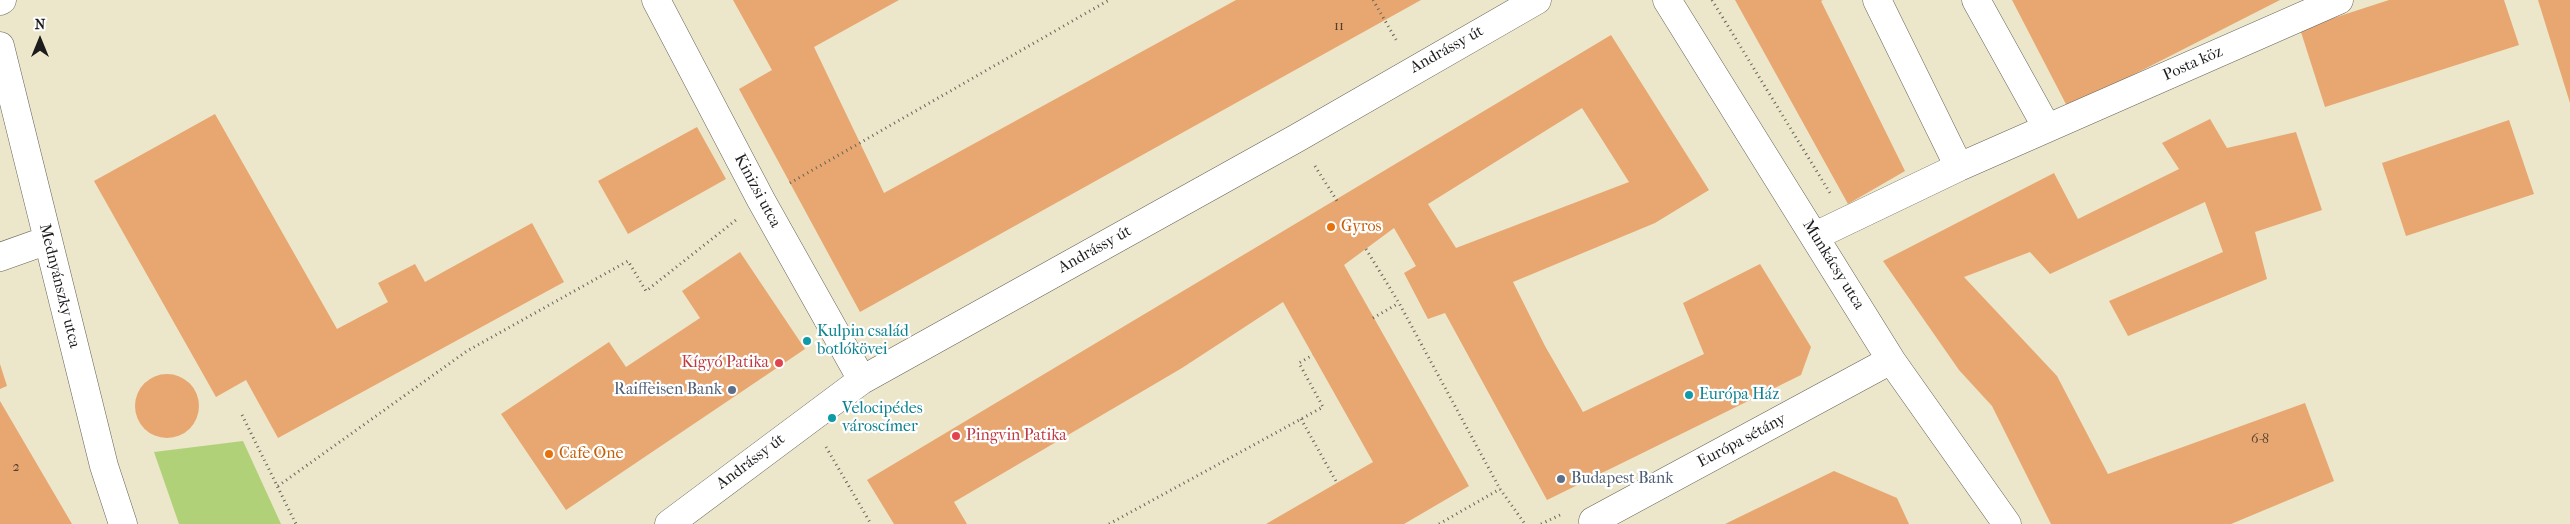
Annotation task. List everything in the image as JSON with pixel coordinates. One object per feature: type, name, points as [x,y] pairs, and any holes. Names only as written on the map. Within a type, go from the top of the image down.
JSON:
[{"type":"street","name":"Kinizsi utca","points":[[656,0],[761,200],[862,380]]},
{"type":"street","name":"Andrássy út","points":[[669,524],[862,380],[1297,138],[1537,0]]},
{"type":"street","name":"Munkácsy utca","points":[[1667,0],[1891,360],[2007,524]]},
{"type":"street","points":[[1877,0],[1959,167]]},
{"type":"street","points":[[1976,0],[2047,128]]},
{"type":"street","name":"Posta köz","points":[[1815,236],[1959,167],[2339,0]]},
{"type":"street","name":"Mednyánszky utca","points":[[0,46],[104,466],[123,524]]},
{"type":"street","points":[[0,257],[48,240]]},
{"type":"street","name":"Európa sétány","points":[[1593,521],[1891,360]]},
{"type":"path","points":[[278,486],[467,351],[628,260],[646,291],[761,200],[1109,0]]},
{"type":"path","points":[[1373,0],[1414,69]]},
{"type":"path","points":[[1712,0],[1847,221]]},
{"type":"path","points":[[1297,138],[1337,201]]},
{"type":"path","points":[[1366,249],[1399,303],[1500,489],[1525,524]]},
{"type":"path","points":[[1373,318],[1399,303]]},
{"type":"path","points":[[1109,524],[1324,407],[1299,364],[1313,355]]},
{"type":"path","points":[[242,415],[296,524]]},
{"type":"path","points":[[809,419],[870,524]]},
{"type":"path","points":[[1301,419],[1337,483]]},
{"type":"path","points":[[1440,524],[1500,489]]},
{"type":"path","points":[[1541,524],[1566,512]]},
{"type":"green space","points":[[243,441],[281,524],[179,524],[154,452]]},
{"type":"building","points":[[733,0],[899,0],[814,47],[884,193],[1236,0],[1421,0],[860,312],[739,89],[772,70]]},
{"type":"building","points":[[1735,0],[1823,0],[1821,1],[1905,171],[1848,204]]},
{"type":"building","points":[[2012,0],[2280,0],[2068,108]]},
{"type":"building","points":[[2389,0],[2504,0],[2519,45],[2325,107],[2300,29]]},
{"type":"building","points":[[2538,0],[2570,0],[2570,103]]},
{"type":"building","points":[[1611,35],[1709,190],[1655,223],[1513,282],[1545,346],[1583,412],[1704,354],[1683,303],[1760,264],[1811,347],[1801,375],[1547,500],[1445,313],[1428,319],[1404,273],[1416,266],[1394,228],[1344,265],[1469,486],[1404,524],[1266,524],[1373,462],[1283,302],[1182,368],[954,502],[967,524],[894,524],[867,480]],"holes":[[[1582,108],[1629,182],[1456,248],[1428,204]]]},
{"type":"building","points":[[215,114],[337,329],[388,302],[378,283],[415,264],[425,282],[532,223],[564,282],[278,438],[246,380],[216,397],[94,181]]},
{"type":"building","points":[[2210,119],[2227,148],[2296,132],[2322,210],[2255,232],[2267,279],[2128,336],[2109,301],[2223,252],[2205,202],[2050,274],[2030,252],[1964,277],[2057,376],[2108,474],[2305,403],[2334,481],[2231,524],[2051,524],[1992,406],[1959,370],[1883,261],[2054,173],[2078,219],[2179,169],[2162,143]]},
{"type":"building","points":[[2509,120],[2534,194],[2406,236],[2382,163]]},
{"type":"building","points":[[697,127],[726,179],[628,234],[598,181]]},
{"type":"building","points":[[740,252],[805,349],[566,510],[501,414],[609,342],[626,367],[700,318],[682,291]]},
{"type":"building","points":[[0,364],[7,386],[0,389]]},
{"type":"building","points":[[161,374],[173,374],[190,383],[197,394],[199,406],[197,418],[190,429],[173,438],[161,438],[149,433],[140,424],[135,412],[135,400],[140,388],[149,379]]},
{"type":"building","points":[[0,401],[72,524],[0,524]]},
{"type":"building","points":[[1834,471],[1897,498],[1909,524],[1725,524]]},
{"type":"place","name":"Gyros","points":[[1331,227]]},
{"type":"place","name":"Kulpin család botlókövei","points":[[807,341]]},
{"type":"place","name":"Kígyó Patika","points":[[779,363]]},
{"type":"place","name":"Raiffeisen Bank","points":[[732,390]]},
{"type":"place","name":"Európa Ház","points":[[1689,395]]},
{"type":"place","name":"Velocipédes városcímer","points":[[832,418]]},
{"type":"place","name":"Pingvin Patika","points":[[956,436]]},
{"type":"place","name":"Cafe One","points":[[549,454]]},
{"type":"place","name":"Budapest Bank","points":[[1561,479]]}]
